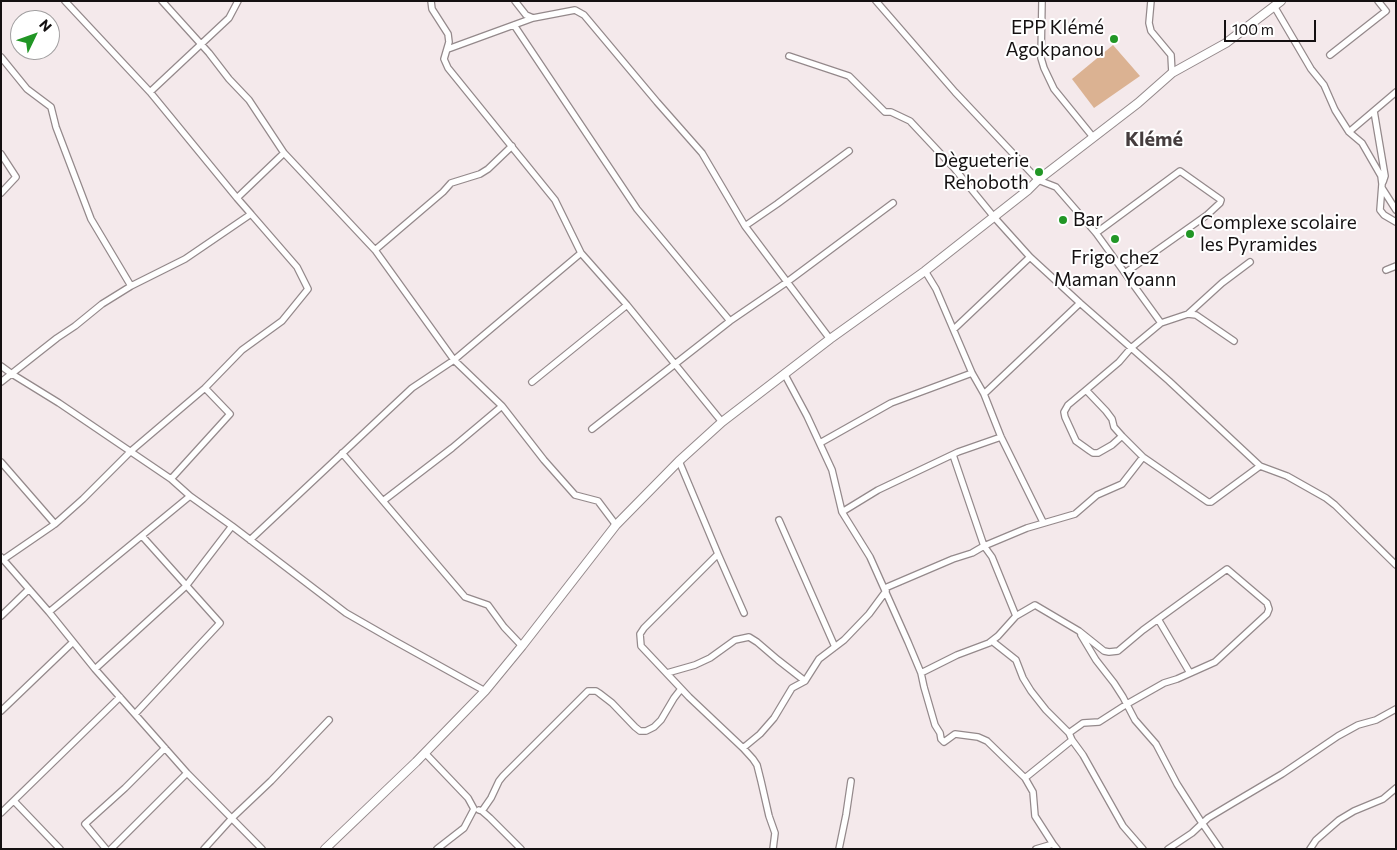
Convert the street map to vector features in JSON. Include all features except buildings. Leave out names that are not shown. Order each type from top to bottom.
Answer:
[{"type":"street","points":[[65,1],[150,92],[296,267],[308,289],[282,321],[242,350],[205,388],[130,451],[83,499],[55,524],[3,558],[95,670],[187,773],[262,849]]},
{"type":"street","points":[[162,1],[202,44],[229,79],[249,100],[284,152],[375,250],[454,360],[502,406],[544,460],[575,495],[598,501],[616,525]]},
{"type":"street","points":[[150,92],[229,18],[238,1]]},
{"type":"street","points":[[431,1],[432,9],[448,34],[448,49],[444,59],[448,68],[555,200],[581,253],[627,305],[722,422]]},
{"type":"street","points":[[515,1],[526,15],[533,18]]},
{"type":"street","points":[[876,1],[955,92],[1038,180],[1056,188],[1096,233],[1161,323]]},
{"type":"street","points":[[1042,1],[1041,58],[1044,68],[1054,89],[1093,137]]},
{"type":"street","points":[[1151,1],[1149,23],[1151,31],[1171,54],[1172,73]]},
{"type":"street","points":[[1330,55],[1386,11],[1378,1]]},
{"type":"street","points":[[324,849],[425,753],[485,691],[616,525],[679,461],[722,422],[830,339],[925,271],[1138,103],[1172,73],[1226,43],[1277,3],[1311,68],[1324,85],[1335,110],[1349,132],[1362,144],[1396,210]]},
{"type":"street","points":[[448,49],[533,18],[575,10],[584,14],[656,102],[702,153],[745,226],[830,339]]},
{"type":"street","points":[[514,26],[637,209],[730,321]]},
{"type":"street","points":[[789,56],[849,76],[885,112],[891,112],[910,121],[954,168],[1030,257],[1080,303],[1169,381],[1260,466],[1287,476],[1326,498],[1396,565]]},
{"type":"street","points":[[1,57],[27,89],[51,107],[56,127],[91,219],[130,286]]},
{"type":"street","points":[[1349,132],[1396,92]]},
{"type":"street","points":[[1374,111],[1385,176],[1382,186],[1380,210],[1384,215],[1396,222]]},
{"type":"street","points":[[375,250],[451,183],[480,174],[488,169],[512,146]]},
{"type":"street","points":[[745,226],[849,151]]},
{"type":"street","points":[[237,198],[284,152]]},
{"type":"street","points":[[1,154],[16,178],[1,193]]},
{"type":"street","points":[[1096,233],[1180,171],[1221,200],[1207,215],[1125,272]]},
{"type":"street","points":[[592,429],[730,321],[787,282],[893,203]]},
{"type":"street","points":[[1,382],[102,304],[130,286],[185,259],[251,214]]},
{"type":"street","points":[[250,540],[412,388],[454,360],[581,253]]},
{"type":"street","points":[[954,329],[1030,257]]},
{"type":"street","points":[[1122,436],[1112,445],[1098,453],[1090,451],[1076,441],[1064,412],[1068,405],[1119,362],[1130,348],[1161,323],[1188,314],[1222,283],[1250,262]]},
{"type":"street","points":[[1386,270],[1396,266]]},
{"type":"street","points":[[925,271],[936,289],[972,373],[984,394],[1001,436],[1043,522]]},
{"type":"street","points":[[984,394],[1080,303]]},
{"type":"street","points":[[532,382],[627,305]]},
{"type":"street","points":[[1188,314],[1196,315],[1234,340]]},
{"type":"street","points":[[1,366],[172,479],[190,496],[346,613],[485,691]]},
{"type":"street","points":[[820,443],[891,404],[972,373]]},
{"type":"street","points":[[785,375],[807,416],[832,470],[842,512],[870,557],[921,673],[935,725],[942,739],[944,742],[955,734],[978,737],[987,741],[1025,778],[1033,792],[1035,816],[1055,846],[1036,849]]},
{"type":"street","points":[[172,479],[230,414],[205,388]]},
{"type":"street","points":[[1086,390],[1112,418],[1114,427],[1143,457],[1208,502],[1260,466]]},
{"type":"street","points":[[383,501],[452,448],[502,406]]},
{"type":"street","points":[[842,512],[878,490],[1001,436]]},
{"type":"street","points":[[342,453],[465,597],[488,605],[504,627],[522,646]]},
{"type":"street","points":[[954,455],[984,546],[992,557],[1016,616]]},
{"type":"street","points":[[743,748],[760,734],[774,718],[791,693],[792,688],[805,681],[818,659],[844,640],[869,614],[885,590],[1026,528],[1075,514],[1096,495],[1122,484],[1143,457]]},
{"type":"street","points":[[679,461],[744,613]]},
{"type":"street","points":[[1,462],[55,524]]},
{"type":"street","points":[[49,612],[190,496]]},
{"type":"street","points":[[779,520],[835,647]]},
{"type":"street","points":[[95,670],[186,586],[232,526]]},
{"type":"street","points":[[135,714],[220,623],[142,536]]},
{"type":"street","points":[[718,554],[644,628],[640,634],[641,646],[681,689],[743,748],[757,765],[775,833],[773,849]]},
{"type":"street","points":[[921,673],[992,640],[1016,616],[1035,605],[1079,631],[1104,651],[1113,652],[1227,570],[1267,603],[1269,609],[1266,614],[1215,662],[1164,683],[1102,721],[1083,723],[1069,733]]},
{"type":"street","points":[[1,616],[29,589]]},
{"type":"street","points":[[1158,619],[1190,673]]},
{"type":"street","points":[[1079,631],[1096,660],[1114,683],[1135,720],[1156,744],[1172,776],[1220,849]]},
{"type":"street","points":[[666,673],[696,665],[736,640],[749,637],[805,681]]},
{"type":"street","points":[[992,640],[1013,657],[1031,691],[1046,710],[1069,733],[1123,826],[1144,849]]},
{"type":"street","points":[[1,711],[73,642]]},
{"type":"street","points":[[482,811],[503,776],[588,691],[599,693],[612,703],[635,727],[646,731],[654,727],[661,720],[681,689]]},
{"type":"street","points":[[1,813],[120,697]]},
{"type":"street","points":[[1168,849],[1233,803],[1282,774],[1338,736],[1358,725],[1376,720],[1396,708]]},
{"type":"street","points":[[204,849],[232,817],[271,781],[329,720]]},
{"type":"street","points":[[1025,778],[1072,740]]},
{"type":"street","points":[[106,849],[85,824],[165,748]]},
{"type":"street","points":[[425,753],[468,798],[474,809],[471,818],[464,828],[437,849]]},
{"type":"street","points":[[112,849],[187,773]]},
{"type":"street","points":[[839,849],[851,781]]},
{"type":"street","points":[[1310,849],[1316,840],[1339,820],[1354,811],[1383,799],[1396,788]]},
{"type":"street","points":[[14,801],[60,849]]},
{"type":"street","points":[[474,809],[482,811],[521,849]]},
{"type":"shaded area","points":[[1113,45],[1140,76],[1094,108],[1072,79]]},
{"type":"place","name":"EPP Klémé Agokpanou","points":[[1114,39]]},
{"type":"place","name":"Dègueterie Rehoboth","points":[[1039,172]]},
{"type":"place","name":"Bar","points":[[1063,220]]},
{"type":"place","name":"Complexe scolaire les Pyramides","points":[[1190,234]]},
{"type":"place","name":"Frigo chez Maman Yoann","points":[[1115,239]]},
{"type":"district","name":"Klémé","points":[[1154,139]]}]
